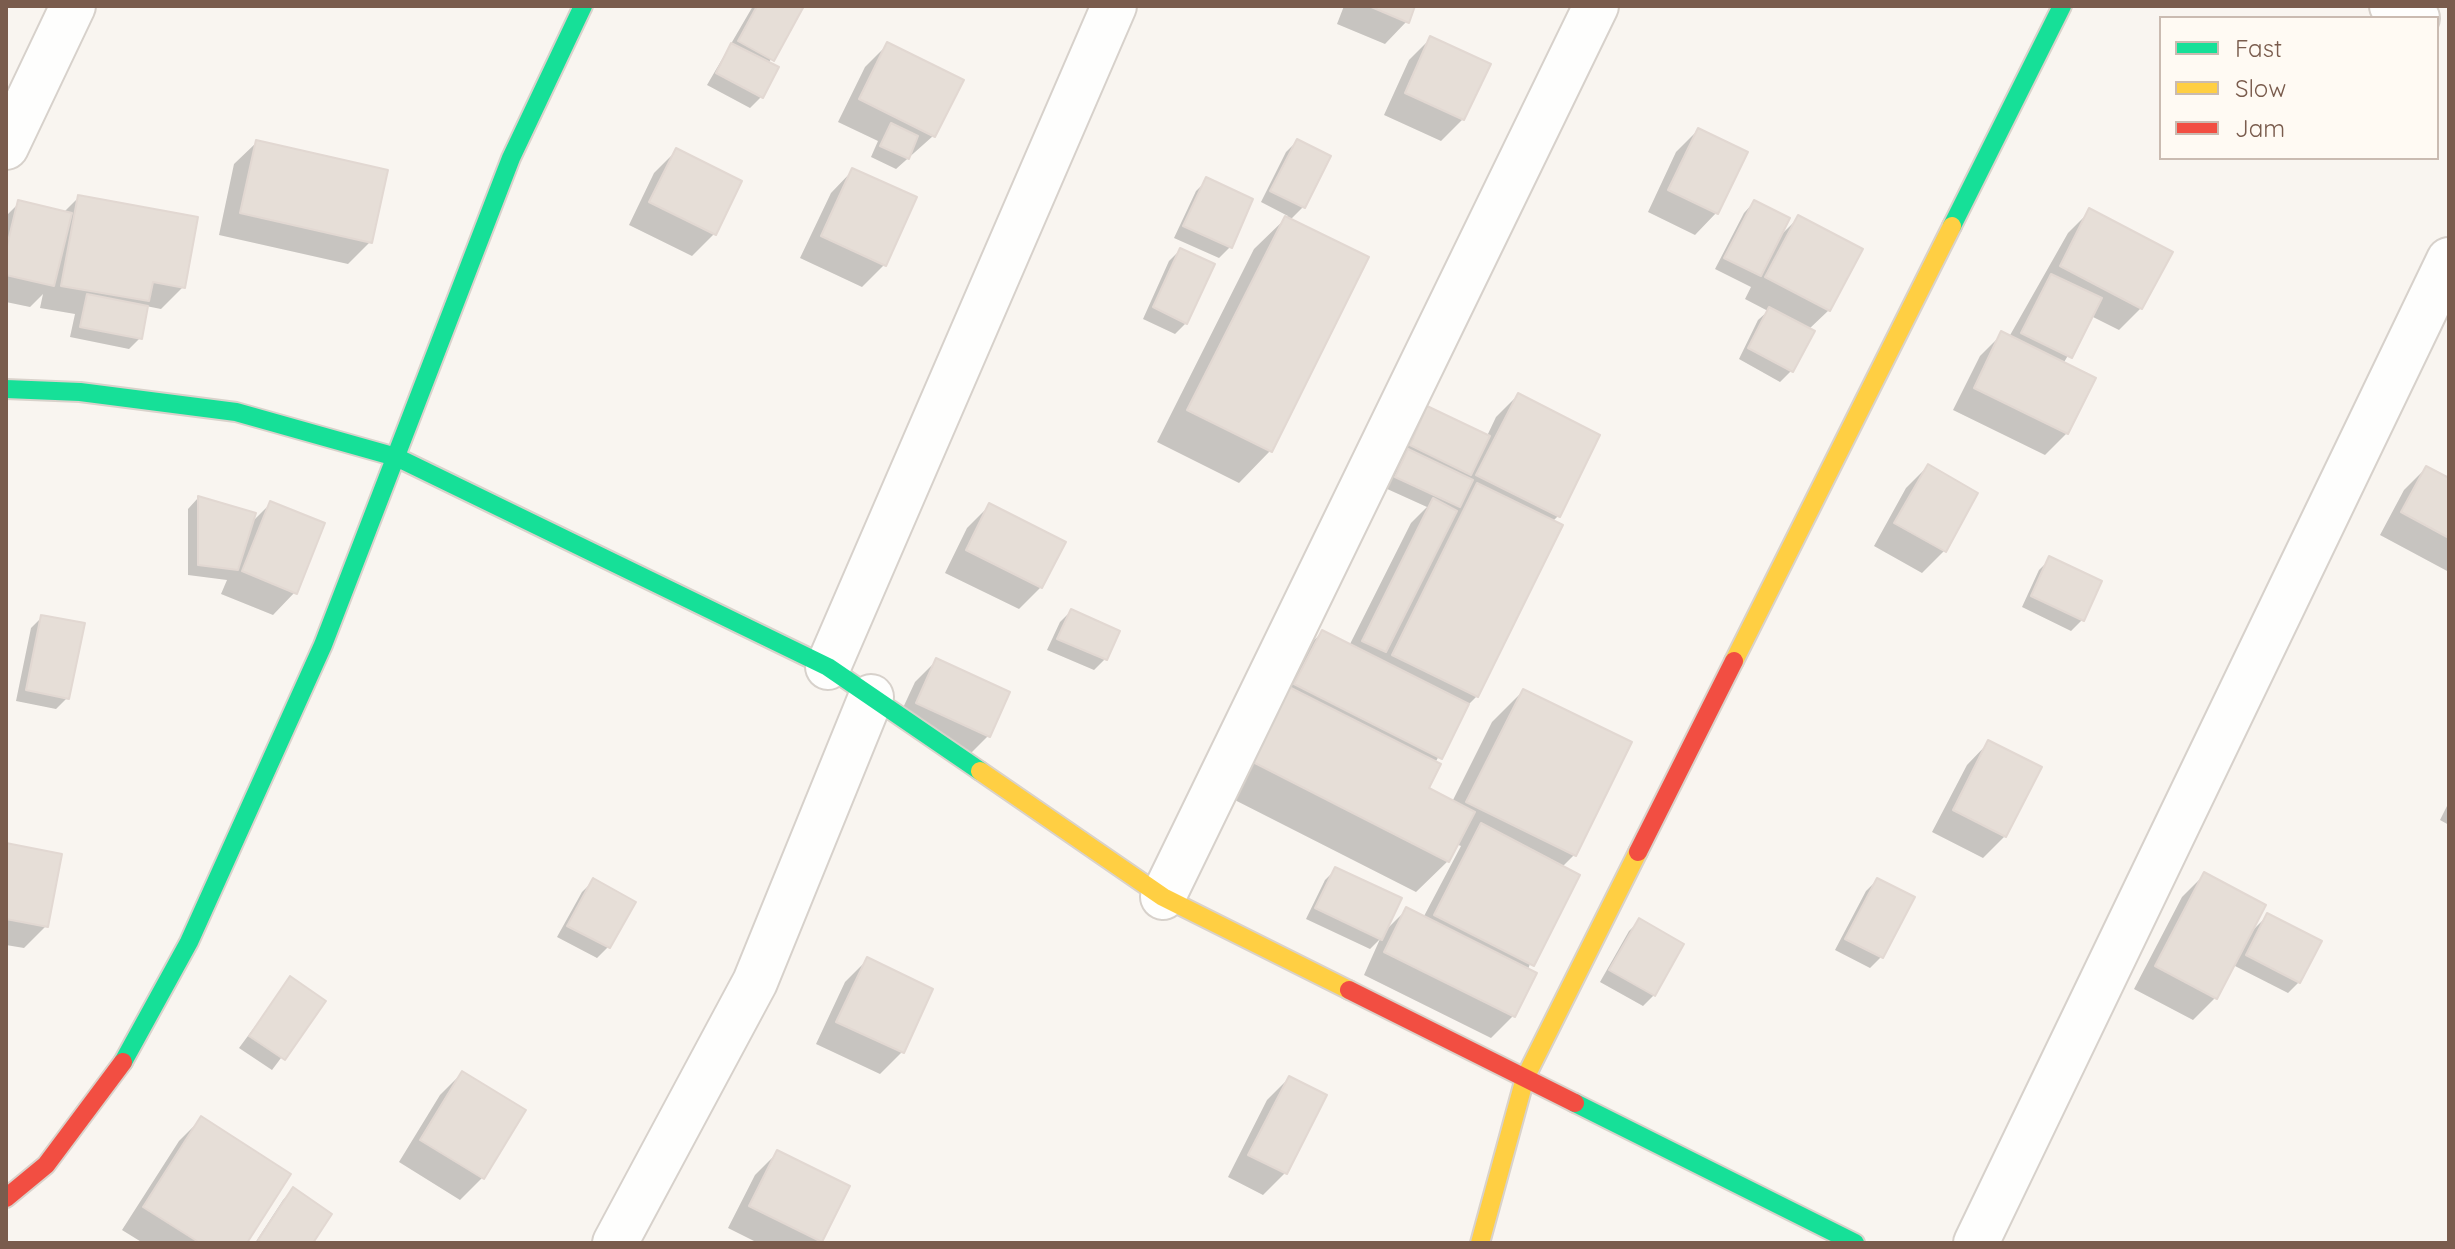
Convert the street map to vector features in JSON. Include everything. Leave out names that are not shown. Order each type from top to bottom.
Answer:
[{"type":"street","points":[[6,147],[73,6]]},
{"type":"street","points":[[6,1198],[46,1165],[120,1068],[189,942],[323,645],[511,158],[583,6]]},
{"type":"street","points":[[828,667],[1114,6]]},
{"type":"street","points":[[1163,897],[1596,6]]},
{"type":"street","points":[[1480,1243],[1525,1078],[2062,6]]},
{"type":"street","points":[[2392,6],[2413,16]]},
{"type":"street","points":[[1976,1243],[2449,260]]},
{"type":"street","points":[[6,389],[80,392],[236,412],[396,457],[828,667],[1163,897],[1855,1243]]},
{"type":"street","points":[[615,1243],[755,982],[871,697]]},
{"type":"building","points":[[757,6],[804,6],[774,61],[738,41]]},
{"type":"building","points":[[1369,6],[1415,6],[1409,23]]},
{"type":"building","points":[[1430,36],[1491,64],[1464,120],[1405,93]]},
{"type":"building","points":[[887,42],[964,80],[935,137],[859,99]]},
{"type":"building","points":[[731,43],[779,67],[763,98],[716,73]]},
{"type":"building","points":[[891,123],[918,136],[909,159],[880,146]]},
{"type":"building","points":[[1698,128],[1748,152],[1718,214],[1668,190]]},
{"type":"building","points":[[1297,139],[1331,156],[1305,208],[1270,191]]},
{"type":"building","points":[[256,140],[388,170],[372,243],[240,213]]},
{"type":"building","points":[[676,148],[742,181],[716,235],[649,202]]},
{"type":"building","points":[[852,168],[917,197],[886,266],[821,236]]},
{"type":"building","points":[[1206,177],[1253,199],[1232,248],[1183,226]]},
{"type":"building","points":[[78,195],[198,217],[185,288],[153,282],[149,301],[61,286]]},
{"type":"building","points":[[18,200],[72,213],[54,286],[6,275],[6,250]]},
{"type":"building","points":[[1754,200],[1790,218],[1761,276],[1724,258]]},
{"type":"building","points":[[2089,208],[2173,252],[2142,309],[2060,266]]},
{"type":"building","points":[[1798,215],[1863,249],[1830,311],[1765,277]]},
{"type":"building","points":[[1285,216],[1369,257],[1272,452],[1187,410]]},
{"type":"building","points":[[1180,248],[1215,264],[1187,324],[1153,307]]},
{"type":"building","points":[[2051,274],[2102,298],[2072,358],[2021,333]]},
{"type":"building","points":[[87,294],[148,306],[142,339],[80,327]]},
{"type":"building","points":[[1769,307],[1815,331],[1793,372],[1748,348]]},
{"type":"building","points":[[2001,331],[2096,378],[2068,434],[1974,388]]},
{"type":"building","points":[[1518,393],[1600,435],[1560,517],[1476,475]]},
{"type":"building","points":[[1427,406],[1490,436],[1471,475],[1410,445]]},
{"type":"building","points":[[1408,449],[1473,480],[1460,507],[1395,477]]},
{"type":"building","points":[[1928,464],[1978,493],[1946,552],[1894,523]]},
{"type":"building","points":[[2426,466],[2449,478],[2449,538],[2401,512]]},
{"type":"building","points":[[1477,483],[1563,525],[1478,697],[1392,655]]},
{"type":"building","points":[[198,496],[256,513],[238,570],[198,565]]},
{"type":"building","points":[[1433,498],[1457,511],[1386,652],[1362,641]]},
{"type":"building","points":[[270,501],[325,523],[297,594],[242,571]]},
{"type":"building","points":[[989,503],[1066,542],[1042,588],[966,550]]},
{"type":"building","points":[[2049,556],[2102,581],[2084,621],[2031,596]]},
{"type":"building","points":[[1071,609],[1120,631],[1107,660],[1057,639]]},
{"type":"building","points":[[41,615],[85,623],[69,699],[26,690]]},
{"type":"building","points":[[1322,630],[1469,704],[1442,759],[1294,684]]},
{"type":"building","points":[[936,658],[1010,692],[990,737],[916,703]]},
{"type":"building","points":[[1289,687],[1441,764],[1429,788],[1475,812],[1449,862],[1251,761]]},
{"type":"building","points":[[1523,689],[1632,742],[1576,856],[1466,802]]},
{"type":"building","points":[[1988,740],[2042,767],[2006,837],[1953,810]]},
{"type":"building","points":[[1481,823],[1580,875],[1534,966],[1434,915]]},
{"type":"building","points":[[6,843],[62,854],[48,927],[6,919]]},
{"type":"building","points":[[1335,867],[1402,898],[1382,940],[1315,908]]},
{"type":"building","points":[[2204,872],[2266,905],[2217,999],[2155,966]]},
{"type":"building","points":[[593,878],[636,902],[610,948],[567,926]]},
{"type":"building","points":[[1877,878],[1915,897],[1883,958],[1845,939]]},
{"type":"building","points":[[1406,907],[1537,973],[1515,1017],[1384,952]]},
{"type":"building","points":[[2267,913],[2322,941],[2300,983],[2246,955]]},
{"type":"building","points":[[1639,918],[1684,944],[1655,996],[1609,970]]},
{"type":"building","points":[[867,957],[933,989],[904,1053],[836,1022]]},
{"type":"building","points":[[290,976],[326,1001],[285,1060],[249,1036]]},
{"type":"building","points":[[462,1071],[526,1110],[484,1179],[420,1140]]},
{"type":"building","points":[[1289,1076],[1327,1095],[1287,1174],[1248,1155]]},
{"type":"building","points":[[201,1116],[291,1174],[247,1243],[200,1243],[143,1207]]},
{"type":"building","points":[[777,1150],[850,1186],[822,1242],[749,1206]]},
{"type":"building","points":[[293,1187],[332,1214],[313,1243],[262,1243],[258,1240]]},
{"type":"traffic: fast","points":[[123,1062],[189,942],[323,645],[511,158],[583,6]]},
{"type":"traffic: fast","points":[[1952,226],[2062,6]]},
{"type":"traffic: fast","points":[[6,389],[80,392],[236,412],[396,457],[828,667],[980,771]]},
{"type":"traffic: fast","points":[[1575,1103],[1855,1243]]},
{"type":"traffic: slow","points":[[1734,661],[1952,226]]},
{"type":"traffic: slow","points":[[980,771],[1163,897],[1349,990]]},
{"type":"traffic: slow","points":[[1480,1243],[1525,1078],[1638,852]]},
{"type":"traffic: jam","points":[[1638,852],[1734,661]]},
{"type":"traffic: jam","points":[[1349,990],[1575,1103]]},
{"type":"traffic: jam","points":[[6,1198],[46,1165],[123,1062]]}]
